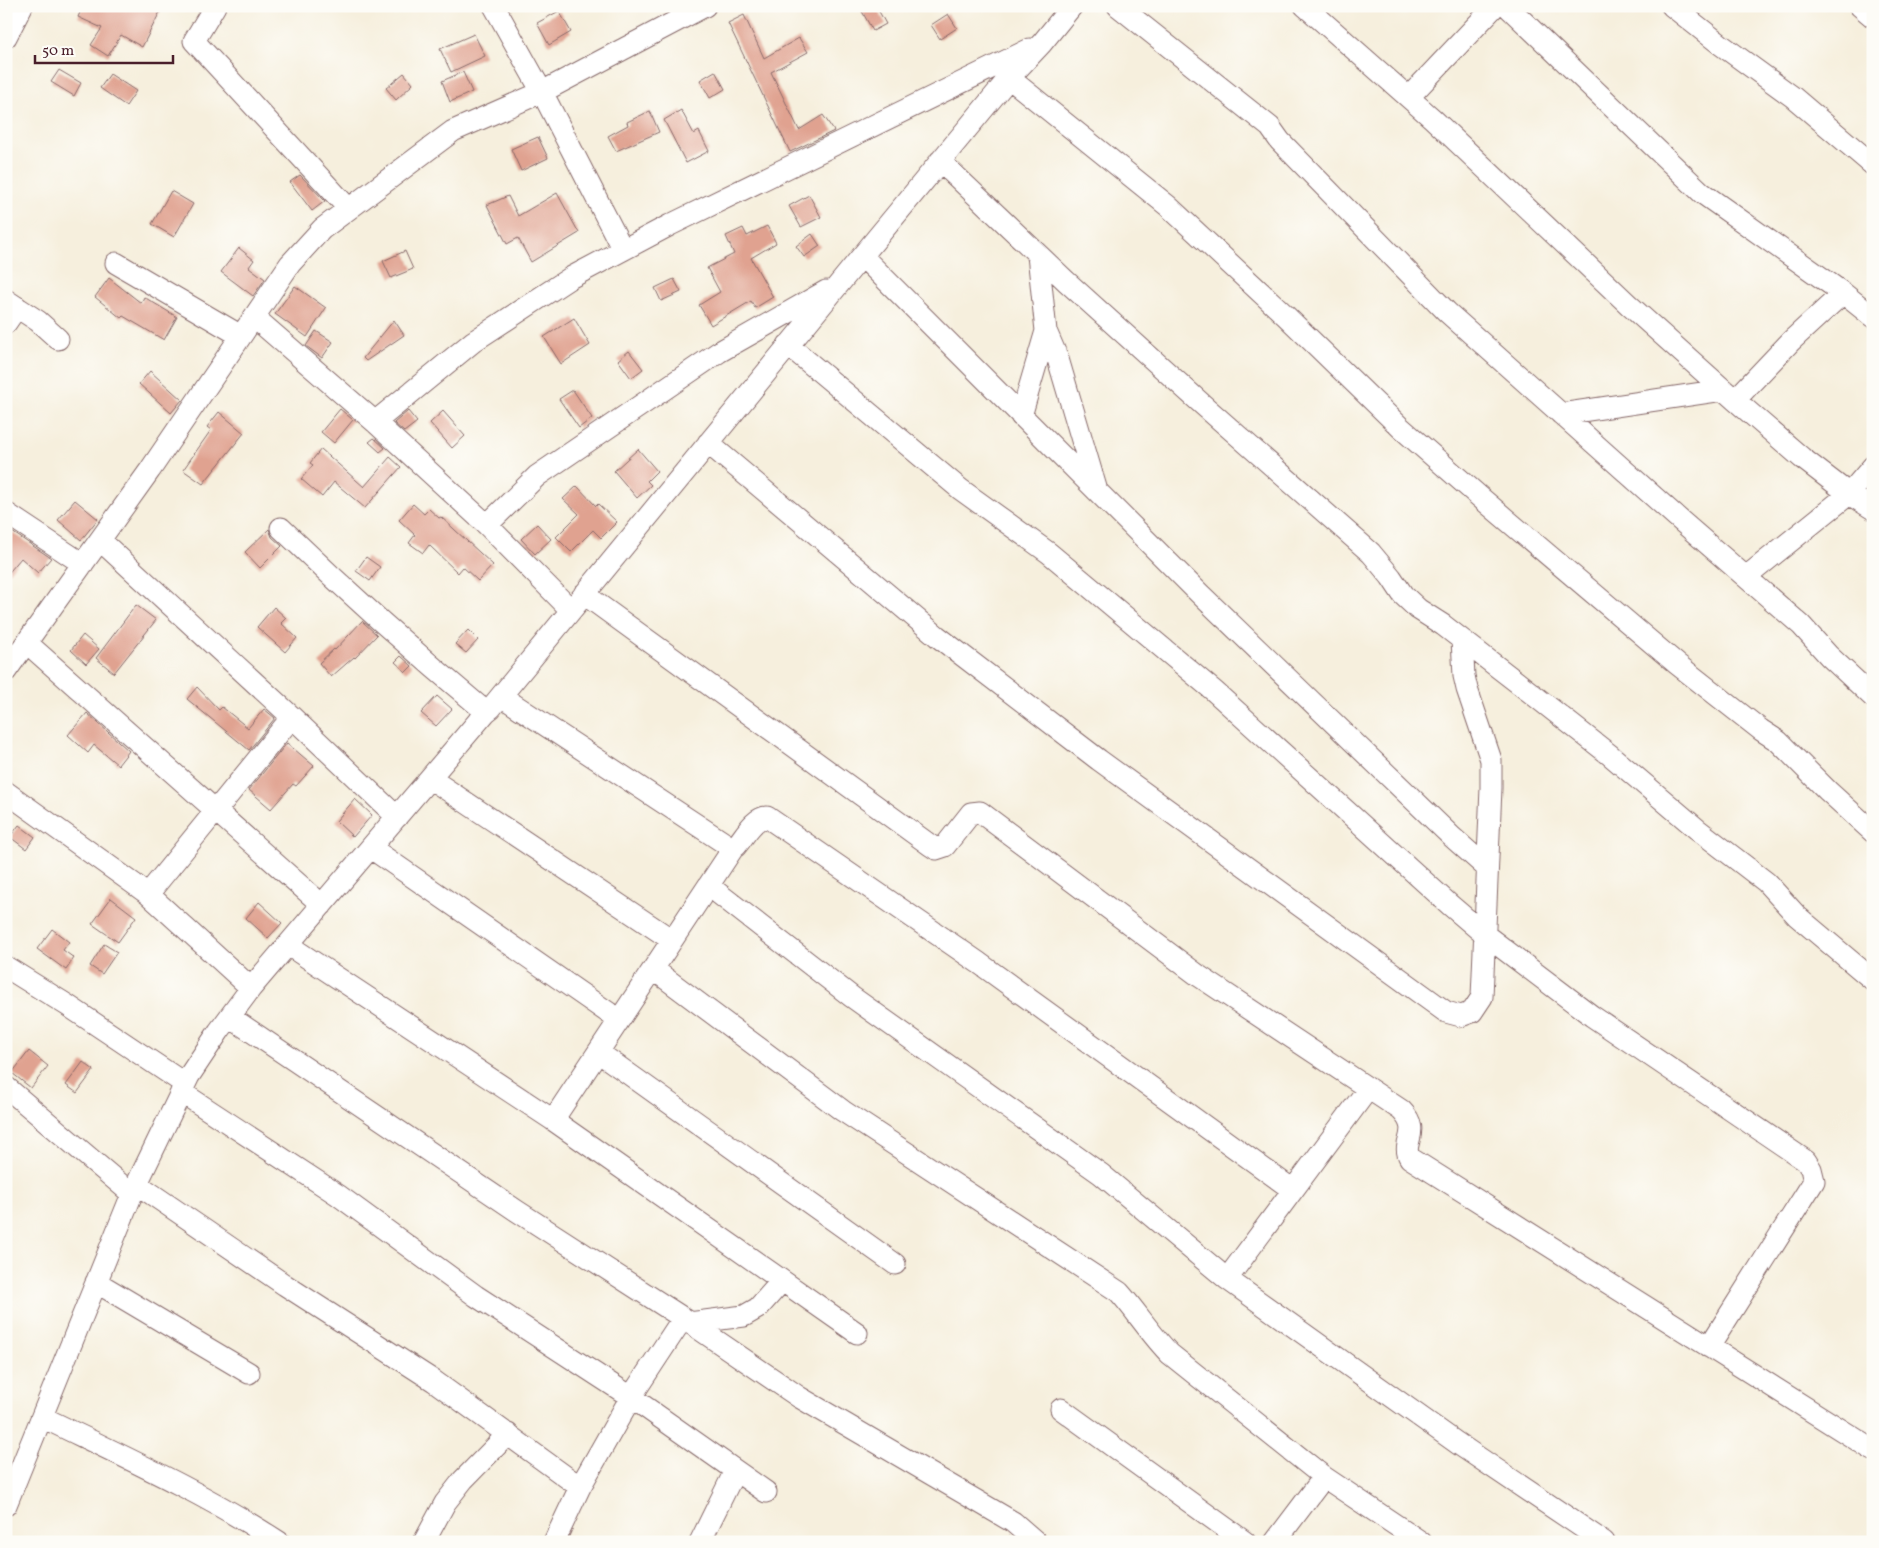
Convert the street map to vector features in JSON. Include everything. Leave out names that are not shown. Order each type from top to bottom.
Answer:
[{"type":"street","points":[[6,37],[22,6]]},
{"type":"street","points":[[215,6],[194,41],[348,208]]},
{"type":"street","points":[[494,6],[542,92],[623,250]]},
{"type":"street","points":[[6,671],[150,470],[290,264],[322,228],[453,131],[542,92],[706,6]]},
{"type":"street","points":[[6,1505],[134,1189],[183,1088],[219,1031],[251,988],[501,696],[837,285],[1009,78],[1042,43],[1072,6]]},
{"type":"street","points":[[1118,6],[1270,127],[1280,141],[1447,312],[1801,625],[1842,669],[1873,697]]},
{"type":"street","points":[[1305,6],[1409,97],[1629,305],[1729,395],[1802,458],[1849,494],[1873,509]]},
{"type":"street","points":[[1409,97],[1495,6]]},
{"type":"street","points":[[1507,6],[1702,193],[1873,316]]},
{"type":"street","points":[[1672,6],[1720,44],[1793,97],[1873,165]]},
{"type":"street","points":[[1860,6],[1873,17]]},
{"type":"street","points":[[375,422],[474,341],[570,278],[670,225],[1042,43]]},
{"type":"street","points":[[1009,78],[1168,206],[1285,315],[1400,427],[1677,664],[1761,730],[1778,741],[1828,791],[1873,832]]},
{"type":"street","points":[[940,161],[1038,254],[1202,404],[1372,553],[1391,577],[1402,595],[1418,609],[1443,624],[1610,755],[1697,829],[1766,882],[1797,916],[1873,980]]},
{"type":"street","points":[[1038,254],[1046,331],[1058,360],[1098,493]]},
{"type":"street","points":[[862,256],[1098,493],[1450,836],[1487,868]]},
{"type":"street","points":[[116,263],[241,336]]},
{"type":"street","points":[[487,526],[537,476],[719,352],[837,285]]},
{"type":"street","points":[[1561,414],[1729,395],[1843,293]]},
{"type":"street","points":[[10,310],[38,321],[58,339]]},
{"type":"street","points":[[254,317],[375,422],[487,526],[578,602],[936,849],[945,846],[971,813],[980,812],[1199,976],[1407,1116],[1412,1132],[1407,1151],[1410,1158],[1873,1450]]},
{"type":"street","points":[[1020,416],[1046,331]]},
{"type":"street","points":[[788,345],[960,489],[1049,553],[1171,654],[1484,934],[1592,1016],[1806,1161],[1811,1169],[1814,1180],[1709,1347]]},
{"type":"street","points":[[708,443],[953,648],[1099,760],[1446,1012],[1461,1016],[1472,1012],[1482,997],[1491,760],[1467,690],[1464,676],[1462,640]]},
{"type":"street","points":[[1746,576],[1849,494],[1873,466]]},
{"type":"street","points":[[6,513],[83,564]]},
{"type":"street","points":[[281,528],[337,583],[420,658],[486,712]]},
{"type":"street","points":[[100,540],[292,717],[397,817]]},
{"type":"street","points":[[27,643],[322,905]]},
{"type":"street","points":[[501,696],[734,847]]},
{"type":"street","points":[[148,894],[292,717]]},
{"type":"street","points":[[431,779],[672,940]]},
{"type":"street","points":[[6,792],[148,894],[251,988]]},
{"type":"street","points":[[553,1120],[734,847],[756,820],[761,817],[767,817],[986,968],[1293,1190]]},
{"type":"street","points":[[371,848],[619,1020]]},
{"type":"street","points":[[709,886],[852,997],[1101,1174],[1227,1279],[1457,1443],[1604,1542]]},
{"type":"street","points":[[288,945],[553,1120],[857,1333]]},
{"type":"street","points":[[6,967],[66,1005],[338,1195],[476,1296],[631,1397],[766,1492]]},
{"type":"street","points":[[653,969],[843,1111],[1119,1292],[1136,1310],[1152,1335],[1170,1354],[1324,1476],[1414,1540]]},
{"type":"street","points":[[230,1017],[517,1211],[686,1320],[798,1397],[1013,1522],[1036,1542]]},
{"type":"street","points":[[598,1052],[895,1264]]},
{"type":"street","points":[[6,1086],[134,1189],[434,1381],[580,1487]]},
{"type":"street","points":[[1227,1279],[1368,1089]]},
{"type":"street","points":[[686,1320],[744,1316],[758,1308],[782,1281]]},
{"type":"street","points":[[96,1282],[250,1372]]},
{"type":"street","points":[[554,1542],[580,1487],[631,1397],[686,1320]]},
{"type":"street","points":[[1061,1409],[1245,1542]]},
{"type":"street","points":[[42,1417],[157,1473],[279,1542]]},
{"type":"street","points":[[424,1542],[445,1503],[462,1480],[508,1434]]},
{"type":"street","points":[[700,1542],[735,1471]]},
{"type":"street","points":[[1275,1542],[1324,1476]]},
{"type":"building","points":[[83,6],[163,6],[142,47],[121,35],[108,56],[91,45],[102,28],[78,17]]},
{"type":"building","points":[[859,6],[876,6],[886,24],[873,31]]},
{"type":"building","points":[[559,11],[571,32],[549,45],[537,23]]},
{"type":"building","points":[[948,14],[957,28],[940,39],[931,25]]},
{"type":"building","points":[[744,15],[764,58],[799,38],[808,52],[771,72],[799,130],[823,115],[834,131],[790,152],[728,23]]},
{"type":"building","points":[[474,34],[485,56],[451,72],[440,49]]},
{"type":"building","points":[[59,70],[81,83],[74,96],[51,82]]},
{"type":"building","points":[[715,71],[725,89],[710,98],[700,80]]},
{"type":"building","points":[[463,72],[472,92],[450,102],[442,81]]},
{"type":"building","points":[[404,73],[413,84],[396,100],[386,88]]},
{"type":"building","points":[[110,74],[136,91],[126,106],[100,88]]},
{"type":"building","points":[[681,110],[694,134],[699,131],[709,151],[686,163],[664,120]]},
{"type":"building","points":[[650,111],[659,132],[616,151],[608,136],[628,125],[627,122]]},
{"type":"building","points":[[538,137],[548,158],[521,171],[511,149]]},
{"type":"building","points":[[300,175],[325,201],[312,211],[290,182]]},
{"type":"building","points":[[171,191],[193,204],[174,237],[152,224]]},
{"type":"building","points":[[557,193],[579,233],[531,262],[518,238],[507,244],[487,205],[508,196],[518,216]]},
{"type":"building","points":[[809,195],[821,217],[801,227],[789,206]]},
{"type":"building","points":[[767,226],[776,243],[751,258],[773,297],[755,308],[751,301],[711,325],[699,305],[720,292],[707,268],[734,254],[726,236],[743,228],[747,236]]},
{"type":"building","points":[[812,234],[820,246],[804,257],[796,246]]},
{"type":"building","points":[[239,248],[254,260],[249,267],[265,279],[253,296],[221,272]]},
{"type":"building","points":[[405,251],[413,269],[391,278],[383,261]]},
{"type":"building","points":[[109,278],[141,303],[144,297],[177,317],[164,340],[123,316],[121,318],[95,297]]},
{"type":"building","points":[[674,279],[681,292],[661,301],[655,288]]},
{"type":"building","points":[[295,286],[326,308],[307,337],[275,314]]},
{"type":"building","points":[[574,318],[590,345],[561,364],[544,337]]},
{"type":"building","points":[[394,320],[404,335],[366,361],[363,358]]},
{"type":"building","points":[[316,331],[333,342],[322,358],[306,346]]},
{"type":"building","points":[[629,351],[643,369],[631,378],[618,360]]},
{"type":"building","points":[[150,371],[182,400],[171,413],[139,384]]},
{"type":"building","points":[[573,390],[592,418],[579,428],[559,399]]},
{"type":"building","points":[[340,409],[353,420],[334,443],[321,432]]},
{"type":"building","points":[[408,411],[417,422],[404,432],[394,423]]},
{"type":"building","points":[[443,411],[465,436],[452,448],[430,423]]},
{"type":"building","points":[[219,412],[244,433],[203,484],[183,470],[211,430],[207,427]]},
{"type":"building","points":[[374,438],[385,448],[380,452],[369,442]]},
{"type":"building","points":[[321,449],[364,487],[390,457],[401,467],[365,508],[334,482],[322,497],[301,479],[313,465],[310,463]]},
{"type":"building","points":[[638,449],[657,471],[647,481],[651,485],[637,498],[614,471]]},
{"type":"building","points":[[577,486],[596,506],[598,504],[617,522],[601,538],[593,530],[571,552],[556,537],[579,514],[563,499]]},
{"type":"building","points":[[75,500],[98,519],[81,540],[58,520]]},
{"type":"building","points":[[413,504],[424,514],[429,509],[439,518],[441,517],[493,565],[478,581],[463,567],[458,573],[429,545],[423,553],[409,543],[415,535],[399,520]]},
{"type":"building","points":[[537,524],[551,539],[535,554],[521,539]]},
{"type":"building","points":[[269,529],[272,537],[282,546],[260,568],[245,552]]},
{"type":"building","points":[[9,530],[51,558],[38,573],[21,558],[6,576],[6,533]]},
{"type":"building","points":[[366,557],[380,567],[370,581],[356,571]]},
{"type":"building","points":[[136,605],[156,620],[114,673],[96,658]]},
{"type":"building","points":[[274,607],[286,618],[281,623],[297,638],[285,652],[257,627]]},
{"type":"building","points":[[362,621],[377,635],[355,658],[331,677],[319,663],[335,650]]},
{"type":"building","points":[[468,630],[478,640],[466,653],[455,644]]},
{"type":"building","points":[[83,635],[99,649],[86,664],[71,650]]},
{"type":"building","points":[[401,656],[412,666],[406,672],[395,662]]},
{"type":"building","points":[[197,687],[219,710],[222,707],[248,728],[264,709],[275,718],[249,750],[187,699]]},
{"type":"building","points":[[437,696],[452,709],[436,726],[421,713]]},
{"type":"building","points":[[87,713],[129,751],[118,765],[94,745],[88,753],[68,735]]},
{"type":"building","points":[[287,743],[314,766],[296,786],[293,784],[271,809],[249,790]]},
{"type":"building","points":[[355,799],[372,815],[353,837],[336,821]]},
{"type":"building","points":[[19,825],[35,837],[26,849],[10,837]]},
{"type":"building","points":[[111,898],[136,917],[118,942],[92,924]]},
{"type":"building","points":[[259,902],[282,923],[268,938],[246,918]]},
{"type":"building","points":[[52,929],[69,942],[63,950],[74,958],[66,970],[37,949]]},
{"type":"building","points":[[104,944],[117,952],[102,974],[90,966]]},
{"type":"building","points":[[29,1051],[48,1066],[31,1088],[12,1073]]},
{"type":"building","points":[[83,1062],[94,1070],[77,1093],[66,1085]]}]
